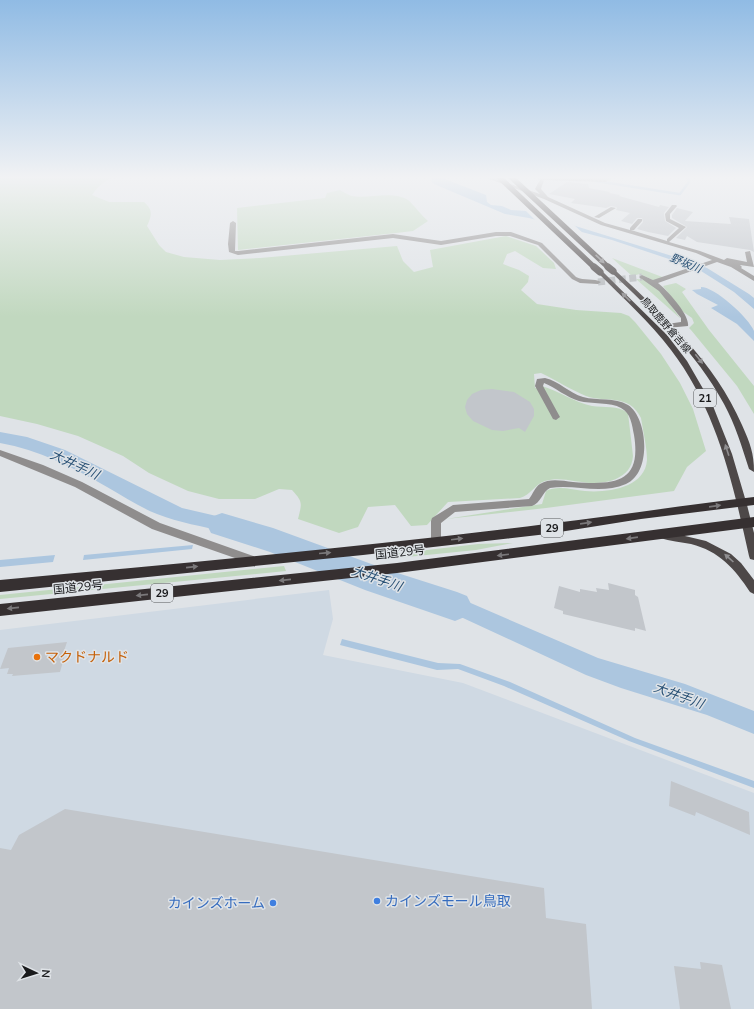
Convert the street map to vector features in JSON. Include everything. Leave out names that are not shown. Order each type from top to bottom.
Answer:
[{"type":"highway","name":"国道29号","points":[[0,586],[349,551],[547,529],[641,515],[754,501]]},
{"type":"highway","name":"国道29号","points":[[0,610],[397,568],[750,523]]},
{"type":"main road","name":"鳥取鹿野倉吉線","points":[[548,223],[658,329],[675,349],[694,378],[720,432],[741,503],[750,523],[754,556]]},
{"type":"main road","name":"鳥取鹿野倉吉線","points":[[561,223],[670,326],[693,351],[725,398],[740,428],[754,469]]},
{"type":"main road","points":[[740,428],[754,448]]},
{"type":"main road","points":[[660,534],[703,543],[716,549],[736,564],[754,588]]},
{"type":"street","points":[[233,223],[231,244],[232,252],[238,253],[393,236],[441,243],[501,233],[517,235],[540,244],[574,278],[580,281],[598,282]]},
{"type":"street","points":[[601,223],[691,250],[733,266],[754,279]]},
{"type":"street","points":[[615,223],[700,249],[735,263],[753,265]]},
{"type":"street","points":[[632,229],[637,223]]},
{"type":"street","points":[[670,223],[672,225],[683,227],[670,240]]},
{"type":"street","points":[[748,252],[753,265]]},
{"type":"street","points":[[655,282],[717,260]]},
{"type":"street","points":[[733,266],[753,265]]},
{"type":"street","points":[[642,277],[655,282],[661,287],[684,318],[685,324],[670,326]]},
{"type":"street","points":[[436,541],[436,521],[453,509],[532,502],[537,497],[539,490],[546,485],[554,484],[605,487],[619,484],[628,480],[638,466],[641,454],[636,420],[632,413],[623,406],[581,399],[545,380],[540,381],[539,386],[556,417]]},
{"type":"street","points":[[0,453],[25,461],[104,497],[143,520],[182,536],[252,560]]},
{"type":"shaded area","name":"カインズモール鳥取","points":[[329,590],[333,619],[323,655],[463,683],[754,793],[754,1009],[0,1009],[0,630]]},
{"type":"green space","points":[[0,223],[148,223],[147,226],[159,245],[166,252],[184,257],[220,260],[397,246],[403,261],[414,272],[433,267],[430,250],[506,236],[536,246],[554,263],[556,269],[543,268],[515,251],[507,254],[503,264],[519,270],[529,276],[528,282],[521,290],[537,304],[576,310],[621,313],[629,316],[635,322],[661,354],[680,383],[693,409],[706,451],[687,467],[674,491],[546,508],[446,519],[542,504],[546,491],[555,488],[604,491],[624,487],[640,477],[645,469],[647,460],[646,444],[641,418],[636,410],[624,402],[586,396],[541,373],[534,374],[535,388],[538,388],[555,419],[559,418],[542,386],[585,404],[620,409],[628,413],[633,456],[630,467],[623,475],[606,482],[596,483],[553,479],[538,484],[524,497],[520,498],[448,502],[427,525],[411,526],[395,505],[368,507],[358,527],[339,533],[298,519],[301,503],[292,490],[279,489],[255,499],[219,499],[188,491],[149,473],[123,456],[78,436],[37,424],[0,416]]},
{"type":"green space","points":[[237,223],[425,223],[413,231],[238,250]]},
{"type":"green space","points":[[612,258],[665,278],[655,281],[640,274],[632,276]]},
{"type":"green space","points":[[636,279],[651,283],[663,293],[681,319]]},
{"type":"green space","points":[[676,283],[686,289],[682,292],[709,330],[754,386],[754,414],[737,386],[689,328],[694,323],[692,318],[682,311],[663,286]]},
{"type":"green space","points":[[513,543],[476,550],[397,558],[387,557],[393,554],[478,544]]},
{"type":"green space","points":[[284,566],[286,571],[0,599],[0,595]]},
{"type":"water","name":"野坂川","points":[[548,223],[566,223],[707,268],[754,298],[754,309],[734,292],[701,271],[612,240]]},
{"type":"water","points":[[701,287],[707,288],[723,297],[739,311],[754,331],[754,341],[737,324],[711,308],[718,305],[692,290],[701,289]]},
{"type":"water","points":[[0,432],[27,437],[65,450],[182,508],[238,521],[271,532],[254,541],[165,517],[144,508],[55,460],[28,450],[0,443]]},
{"type":"water","points":[[193,545],[192,549],[83,560],[84,555]]},
{"type":"water","points":[[55,555],[53,562],[0,567],[0,560]]},
{"type":"water","points":[[425,585],[598,658],[685,684],[754,711],[754,734],[707,715],[621,688],[586,675],[463,618],[407,597]]},
{"type":"water","points":[[342,639],[438,663],[460,664],[510,682],[635,738],[754,781],[754,788],[629,741],[504,686],[458,669],[437,670],[340,645]]},
{"type":"pier","points":[[541,223],[572,223],[585,235]]},
{"type":"building","points":[[642,223],[668,223],[676,228],[668,236],[637,229]]},
{"type":"building","points":[[680,223],[750,223],[754,252],[750,250],[697,242],[687,236],[685,240],[676,238],[687,227]]},
{"type":"building","points":[[492,389],[514,392],[530,402],[534,409],[534,416],[525,432],[519,428],[503,431],[492,430],[473,421],[467,414],[465,407],[467,400],[472,394],[481,390]]},
{"type":"building","points":[[608,583],[635,590],[635,595],[638,597],[646,631],[635,628],[635,631],[563,614],[563,611],[554,608],[559,586],[580,592],[580,589],[597,592],[596,588],[609,590]]},
{"type":"building","name":"マクドナルド","points":[[67,642],[60,672],[12,676],[13,674],[7,674],[9,668],[0,669],[8,648]]},
{"type":"building","points":[[671,781],[749,812],[750,835],[696,812],[695,816],[669,806]]},
{"type":"building","name":"カインズホーム","points":[[65,809],[544,888],[546,918],[586,924],[592,1009],[0,1009],[0,848],[11,850],[19,835]]},
{"type":"building","points":[[700,962],[722,965],[731,1009],[680,1009],[674,966],[701,969]]},
{"type":"waterway","name":"大井手川","points":[[222,525],[281,544],[377,580],[426,595],[455,606]]},
{"type":"tunnel","points":[[598,282],[642,277]]},
{"type":"place","name":"マクドナルド","points":[[37,657]]},
{"type":"place","name":"カインズモール鳥取","points":[[377,901]]},
{"type":"place","name":"カインズホーム","points":[[273,903]]}]
